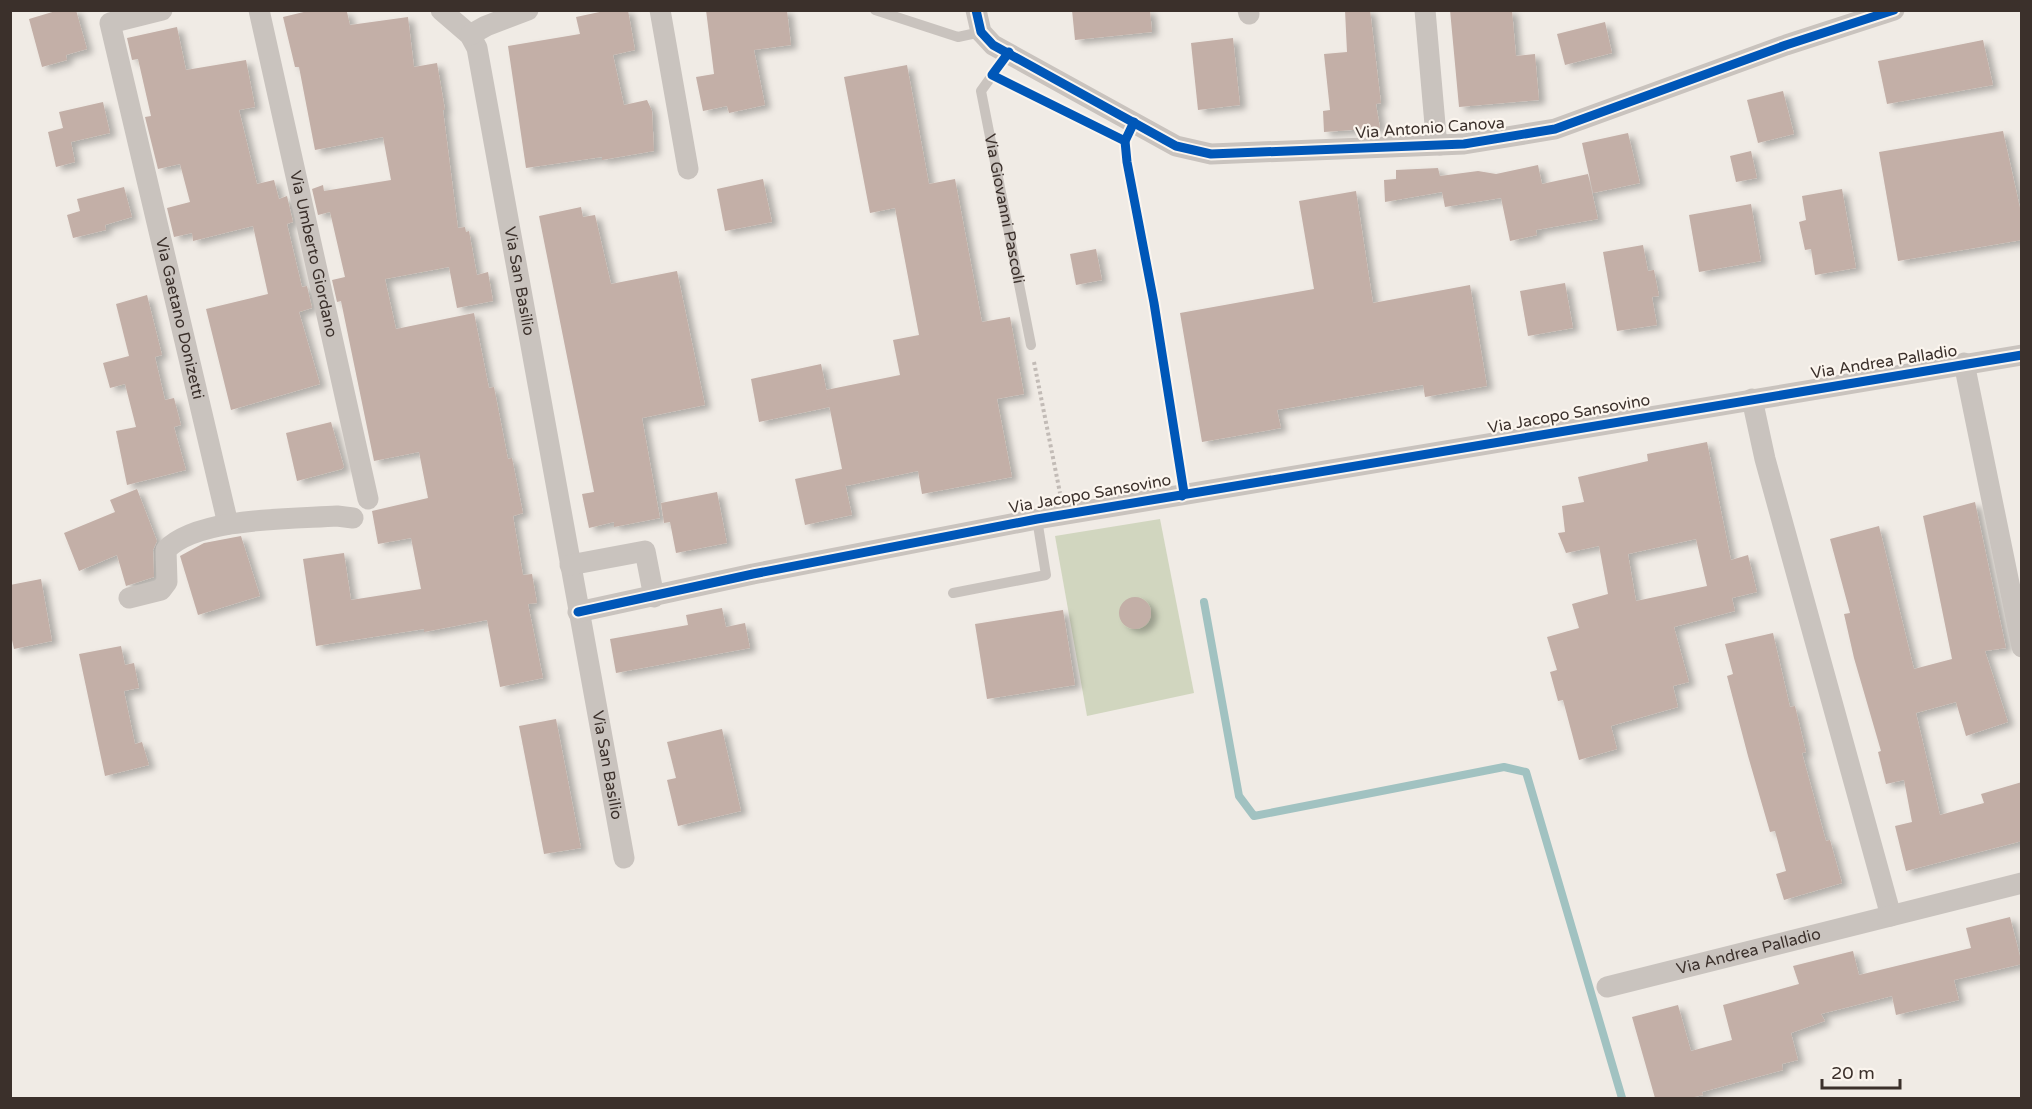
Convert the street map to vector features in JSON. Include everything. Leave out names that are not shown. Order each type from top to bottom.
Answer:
[{"type":"street","name":"Via Gaetano Donizetti","points":[[162,10],[110,23],[228,524]]},
{"type":"street","name":"Via Umberto Giordano","points":[[259,10],[368,499]]},
{"type":"street","points":[[441,10],[470,35],[486,26],[528,10]]},
{"type":"street","points":[[660,10],[688,169]]},
{"type":"street","points":[[976,10],[981,32],[993,45],[1009,52]]},
{"type":"street","points":[[1425,10],[1436,136],[1440,145]]},
{"type":"street","name":"Via Antonio Canova","points":[[1009,52],[1189,151],[1210,154],[1440,145],[1515,137],[1555,129],[1796,41],[1894,10]]},
{"type":"street","name":"Via San Basilio","points":[[470,35],[477,48],[624,858]]},
{"type":"street","name":"Via Andrea Palladio","points":[[1752,399],[2022,355]]},
{"type":"street","name":"Via Andrea Palladio","points":[[1964,363],[2022,647]]},
{"type":"street","points":[[1752,399],[1765,459],[1890,916]]},
{"type":"street","name":"Via Jacopo Sansovino","points":[[578,612],[753,574],[1037,519],[1752,399]]},
{"type":"street","points":[[129,598],[161,590],[167,582],[166,550],[174,541],[228,524],[337,516],[353,518]]},
{"type":"street","points":[[570,565],[645,551],[654,597]]},
{"type":"street","name":"Via Andrea Palladio","points":[[1606,987],[2022,883]]},
{"type":"lane","points":[[875,10],[958,37],[981,32]]},
{"type":"lane","name":"Via Giovanni Pascoli","points":[[1009,52],[981,92],[1031,345]]},
{"type":"lane","points":[[953,593],[1046,574],[1037,519]]},
{"type":"path","points":[[1031,345],[1060,495],[1067,514]]},
{"type":"green space","points":[[1160,519],[1194,693],[1087,716],[1055,536]]},
{"type":"building","points":[[59,10],[76,10],[87,49],[66,55],[67,60],[42,67],[29,19]]},
{"type":"building","points":[[312,10],[347,12],[350,25],[408,17],[414,67],[437,63],[445,110],[443,110],[458,228],[465,227],[466,232],[469,231],[477,275],[488,272],[493,301],[457,308],[449,267],[385,279],[396,329],[474,313],[489,388],[494,387],[508,459],[512,458],[523,513],[513,516],[523,575],[532,574],[537,603],[528,604],[543,678],[500,687],[487,620],[424,632],[424,629],[316,646],[303,559],[344,553],[351,600],[421,589],[411,538],[378,544],[372,511],[428,498],[419,452],[374,461],[341,301],[337,302],[332,280],[345,277],[330,212],[318,215],[312,189],[323,185],[324,191],[391,180],[383,137],[315,150],[299,67],[295,67],[283,17]]},
{"type":"building","points":[[609,10],[628,10],[635,50],[613,55],[624,105],[647,100],[652,111],[654,151],[602,160],[602,157],[526,168],[508,46],[580,34],[576,17]]},
{"type":"building","points":[[706,10],[787,10],[791,45],[754,50],[765,105],[729,113],[727,106],[703,111],[696,77],[714,74]]},
{"type":"building","points":[[1072,10],[1150,10],[1152,32],[1075,40]]},
{"type":"building","points":[[1345,10],[1370,10],[1381,103],[1376,104],[1380,128],[1324,132],[1323,111],[1330,110],[1324,54],[1347,52]]},
{"type":"building","points":[[1450,10],[1512,10],[1516,56],[1535,54],[1539,100],[1459,107]]},
{"type":"building","points":[[1605,22],[1612,53],[1565,65],[1557,34]]},
{"type":"building","points":[[177,27],[186,70],[246,60],[255,107],[239,110],[257,184],[274,180],[279,199],[287,196],[293,222],[287,224],[302,287],[307,286],[312,308],[299,312],[320,384],[231,410],[206,309],[268,294],[253,226],[193,241],[192,233],[174,237],[167,208],[190,202],[180,164],[158,169],[145,117],[151,116],[138,59],[132,60],[127,38]]},
{"type":"building","points":[[1233,38],[1240,105],[1198,110],[1191,43]]},
{"type":"building","points":[[1983,40],[1993,85],[1887,104],[1878,61]]},
{"type":"building","points":[[907,65],[929,184],[955,179],[982,322],[1010,317],[1024,394],[997,399],[1012,477],[922,494],[918,471],[846,486],[845,483],[852,515],[805,525],[795,479],[842,469],[826,390],[900,375],[893,340],[919,335],[895,208],[870,213],[844,77]]},
{"type":"building","points":[[1783,91],[1794,134],[1758,143],[1747,100]]},
{"type":"building","points":[[103,102],[110,133],[71,142],[75,162],[56,167],[48,132],[63,128],[59,112]]},
{"type":"building","points":[[2003,131],[2022,217],[2022,240],[1898,261],[1879,152]]},
{"type":"building","points":[[1628,133],[1640,183],[1593,193],[1582,143]]},
{"type":"building","points":[[1751,151],[1757,178],[1736,182],[1730,156]]},
{"type":"building","points":[[1538,165],[1542,184],[1588,174],[1598,219],[1536,230],[1537,235],[1510,241],[1501,198],[1445,207],[1442,192],[1385,202],[1384,180],[1396,179],[1396,170],[1438,168],[1440,176],[1478,171],[1496,174]]},
{"type":"building","points":[[763,179],[772,222],[725,231],[717,189]]},
{"type":"building","points":[[124,187],[132,217],[105,225],[106,230],[73,238],[67,215],[80,211],[77,199]]},
{"type":"building","points":[[1842,189],[1856,268],[1815,275],[1811,249],[1805,250],[1799,222],[1806,220],[1802,196]]},
{"type":"building","points":[[1356,191],[1373,303],[1470,285],[1487,386],[1425,397],[1423,385],[1277,410],[1281,428],[1202,442],[1180,313],[1314,289],[1299,201]]},
{"type":"building","points":[[1751,204],[1761,261],[1699,272],[1689,215]]},
{"type":"building","points":[[581,207],[583,217],[595,215],[611,284],[677,271],[705,405],[642,418],[660,518],[614,527],[614,522],[589,528],[582,494],[594,492],[539,216]]},
{"type":"building","points":[[1643,245],[1648,271],[1654,270],[1659,296],[1652,297],[1657,325],[1617,331],[1603,252]]},
{"type":"building","points":[[1096,249],[1102,280],[1076,285],[1070,254]]},
{"type":"building","points":[[1565,283],[1573,328],[1528,336],[1520,291]]},
{"type":"building","points":[[147,295],[162,355],[155,357],[165,400],[174,398],[181,425],[174,427],[186,470],[127,485],[116,431],[136,427],[125,384],[110,388],[103,363],[129,356],[116,304]]},
{"type":"building","points":[[821,364],[830,407],[759,422],[751,379]]},
{"type":"building","points":[[331,422],[344,467],[297,481],[286,433]]},
{"type":"building","points":[[1707,442],[1731,560],[1748,555],[1757,592],[1732,598],[1735,611],[1674,627],[1689,682],[1673,686],[1678,707],[1611,726],[1617,749],[1579,760],[1563,700],[1558,701],[1550,672],[1557,670],[1547,637],[1579,628],[1572,604],[1608,594],[1599,546],[1566,553],[1558,533],[1565,532],[1562,506],[1584,502],[1578,477],[1648,461],[1647,454]],"holes":[[[1696,539],[1707,586],[1636,601],[1628,554]]]},
{"type":"building","points":[[137,489],[157,541],[153,550],[154,577],[126,586],[117,555],[79,571],[64,533],[115,512],[110,500]]},
{"type":"building","points":[[717,492],[727,543],[676,553],[670,522],[664,523],[661,503]]},
{"type":"building","points":[[1975,502],[2006,648],[1985,651],[2008,722],[1966,736],[1956,702],[1916,713],[1940,815],[1984,803],[1981,794],[2022,782],[2022,841],[1906,871],[1895,826],[1912,822],[1904,780],[1886,784],[1878,752],[1881,751],[1854,658],[1844,614],[1850,613],[1830,539],[1879,526],[1914,669],[1952,659],[1923,516]]},
{"type":"building","points":[[241,536],[260,596],[198,615],[180,556],[204,543]]},
{"type":"building","points":[[41,579],[52,641],[14,649],[10,631],[10,585]]},
{"type":"building","points":[[1135,597],[1146,602],[1151,613],[1146,624],[1135,629],[1124,624],[1119,613],[1124,602]]},
{"type":"building","points":[[722,608],[726,627],[745,623],[750,648],[616,673],[610,639],[688,625],[686,615]]},
{"type":"building","points":[[1063,610],[1075,685],[987,699],[975,624]]},
{"type":"building","points":[[1773,633],[1790,707],[1795,706],[1806,752],[1802,753],[1826,841],[1830,840],[1842,883],[1784,900],[1776,874],[1786,871],[1775,831],[1770,832],[1748,756],[1727,676],[1733,674],[1725,644]]},
{"type":"building","points":[[121,646],[125,665],[134,663],[139,688],[124,691],[135,744],[142,742],[149,765],[105,776],[79,654]]},
{"type":"building","points":[[556,719],[581,848],[544,854],[519,726]]},
{"type":"building","points":[[722,729],[741,811],[678,826],[667,780],[676,778],[667,742]]},
{"type":"building","points":[[2010,917],[2022,964],[1954,980],[1959,1000],[1896,1015],[1892,996],[1821,1014],[1825,1021],[1791,1033],[1798,1060],[1782,1064],[1783,1070],[1702,1092],[1703,1095],[1690,1098],[1655,1098],[1632,1017],[1678,1005],[1691,1051],[1732,1040],[1723,1005],[1799,984],[1793,966],[1853,951],[1859,975],[1971,948],[1966,928]]},
{"type":"waterway","points":[[1204,602],[1239,796],[1254,816],[1504,767],[1526,772],[1622,1098]]},
{"type":"cycle path","points":[[976,10],[981,32],[993,45],[1176,146],[1211,154],[1464,144],[1555,129],[1786,45],[1894,10]]},
{"type":"cycle path","points":[[1009,52],[992,75],[1125,141]]},
{"type":"cycle path","points":[[1134,122],[1125,141],[1127,162],[1154,303],[1184,493],[1182,496]]},
{"type":"cycle path","points":[[578,612],[753,574],[1037,519],[2022,355]]}]
